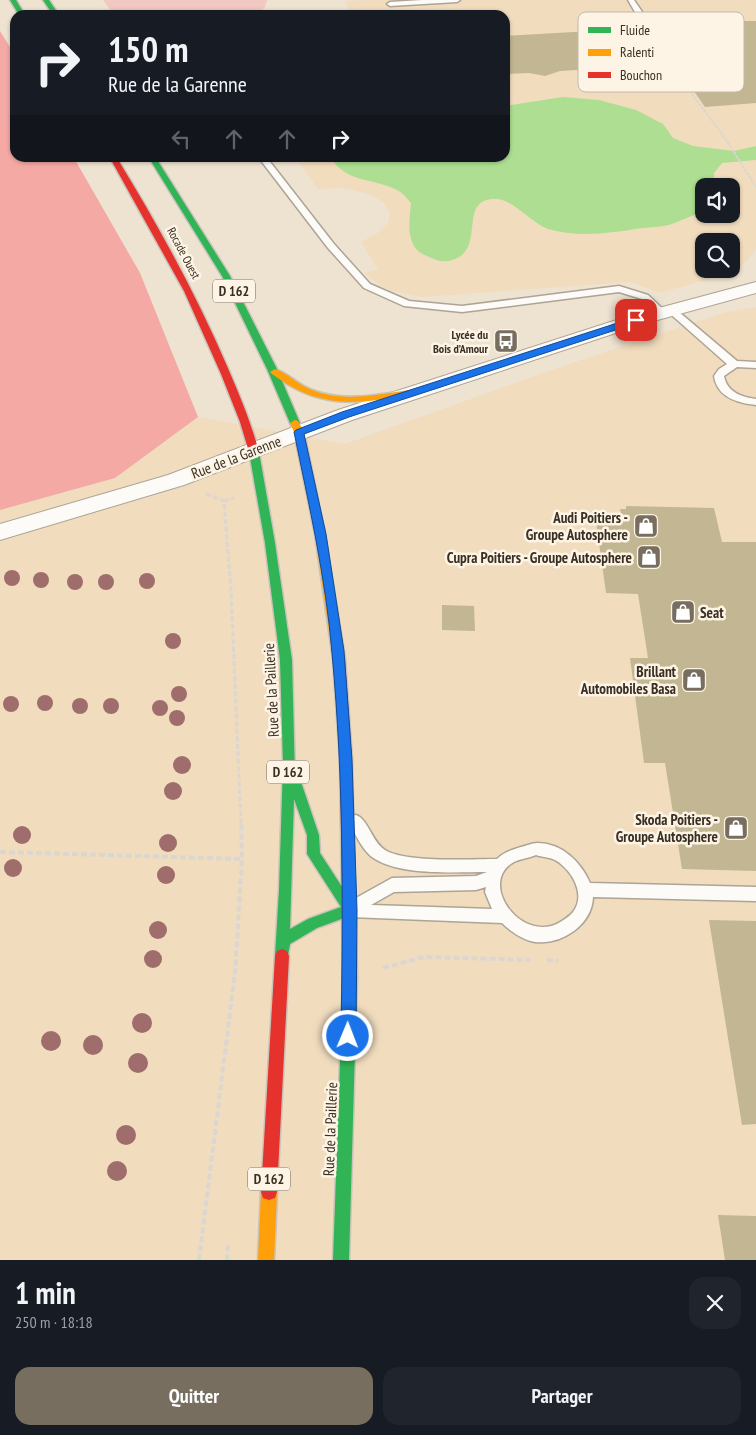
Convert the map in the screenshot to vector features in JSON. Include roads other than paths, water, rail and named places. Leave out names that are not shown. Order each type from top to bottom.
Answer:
[{"type":"main road","name":"Rocade Ouest","points":[[116,162],[148,214],[203,318],[246,423],[254,450]]},
{"type":"main road","name":"Rocade Ouest","points":[[155,162],[226,276],[272,369],[299,432]]},
{"type":"main road","points":[[272,369],[293,389],[321,398],[341,400],[415,392]]},
{"type":"main road","name":"Rue de la Paillerie","points":[[299,432],[320,534],[338,651],[346,760],[350,910],[341,1260]]},
{"type":"main road","name":"Rue de la Paillerie","points":[[254,450],[270,544],[286,660],[289,764],[286,890],[273,1097],[266,1260]]},
{"type":"main road","points":[[282,940],[314,923],[350,910],[314,854],[313,835],[289,764]]},
{"type":"street","name":"Rue de la Garenne","points":[[0,532],[176,480],[345,415],[665,310],[756,287]]},
{"type":"lane","points":[[390,4],[457,0]]},
{"type":"lane","points":[[631,0],[639,12]]},
{"type":"lane","points":[[266,162],[331,246],[366,286],[407,304],[462,309],[619,289],[645,296],[734,364]]},
{"type":"lane","points":[[756,365],[734,364],[722,371],[719,376],[721,387],[734,396],[756,402]]},
{"type":"lane","points":[[347,808],[369,844],[381,856],[397,862],[496,872]]},
{"type":"lane","points":[[350,910],[392,886],[476,883],[496,872],[509,857],[522,851],[536,850],[551,852],[563,858],[574,867],[581,878],[585,890],[585,904],[579,917],[569,927],[556,933],[541,935],[526,932],[502,916],[495,904],[492,890],[496,872]]},
{"type":"lane","points":[[585,890],[756,894]]},
{"type":"lane","points":[[350,910],[502,916]]},
{"type":"place","name":"Lycée du Bois d’Amour","points":[[506,341]]},
{"type":"place","name":"Audi Poitiers - Groupe Autosphere","points":[[646,526]]},
{"type":"place","name":"Cupra Poitiers - Groupe Autosphere","points":[[649,557]]},
{"type":"place","name":"Seat","points":[[683,612]]},
{"type":"place","name":"Brillant Automobiles Basa","points":[[694,680]]},
{"type":"place","name":"Skoda Poitiers - Groupe Autosphere","points":[[736,828]]}]
